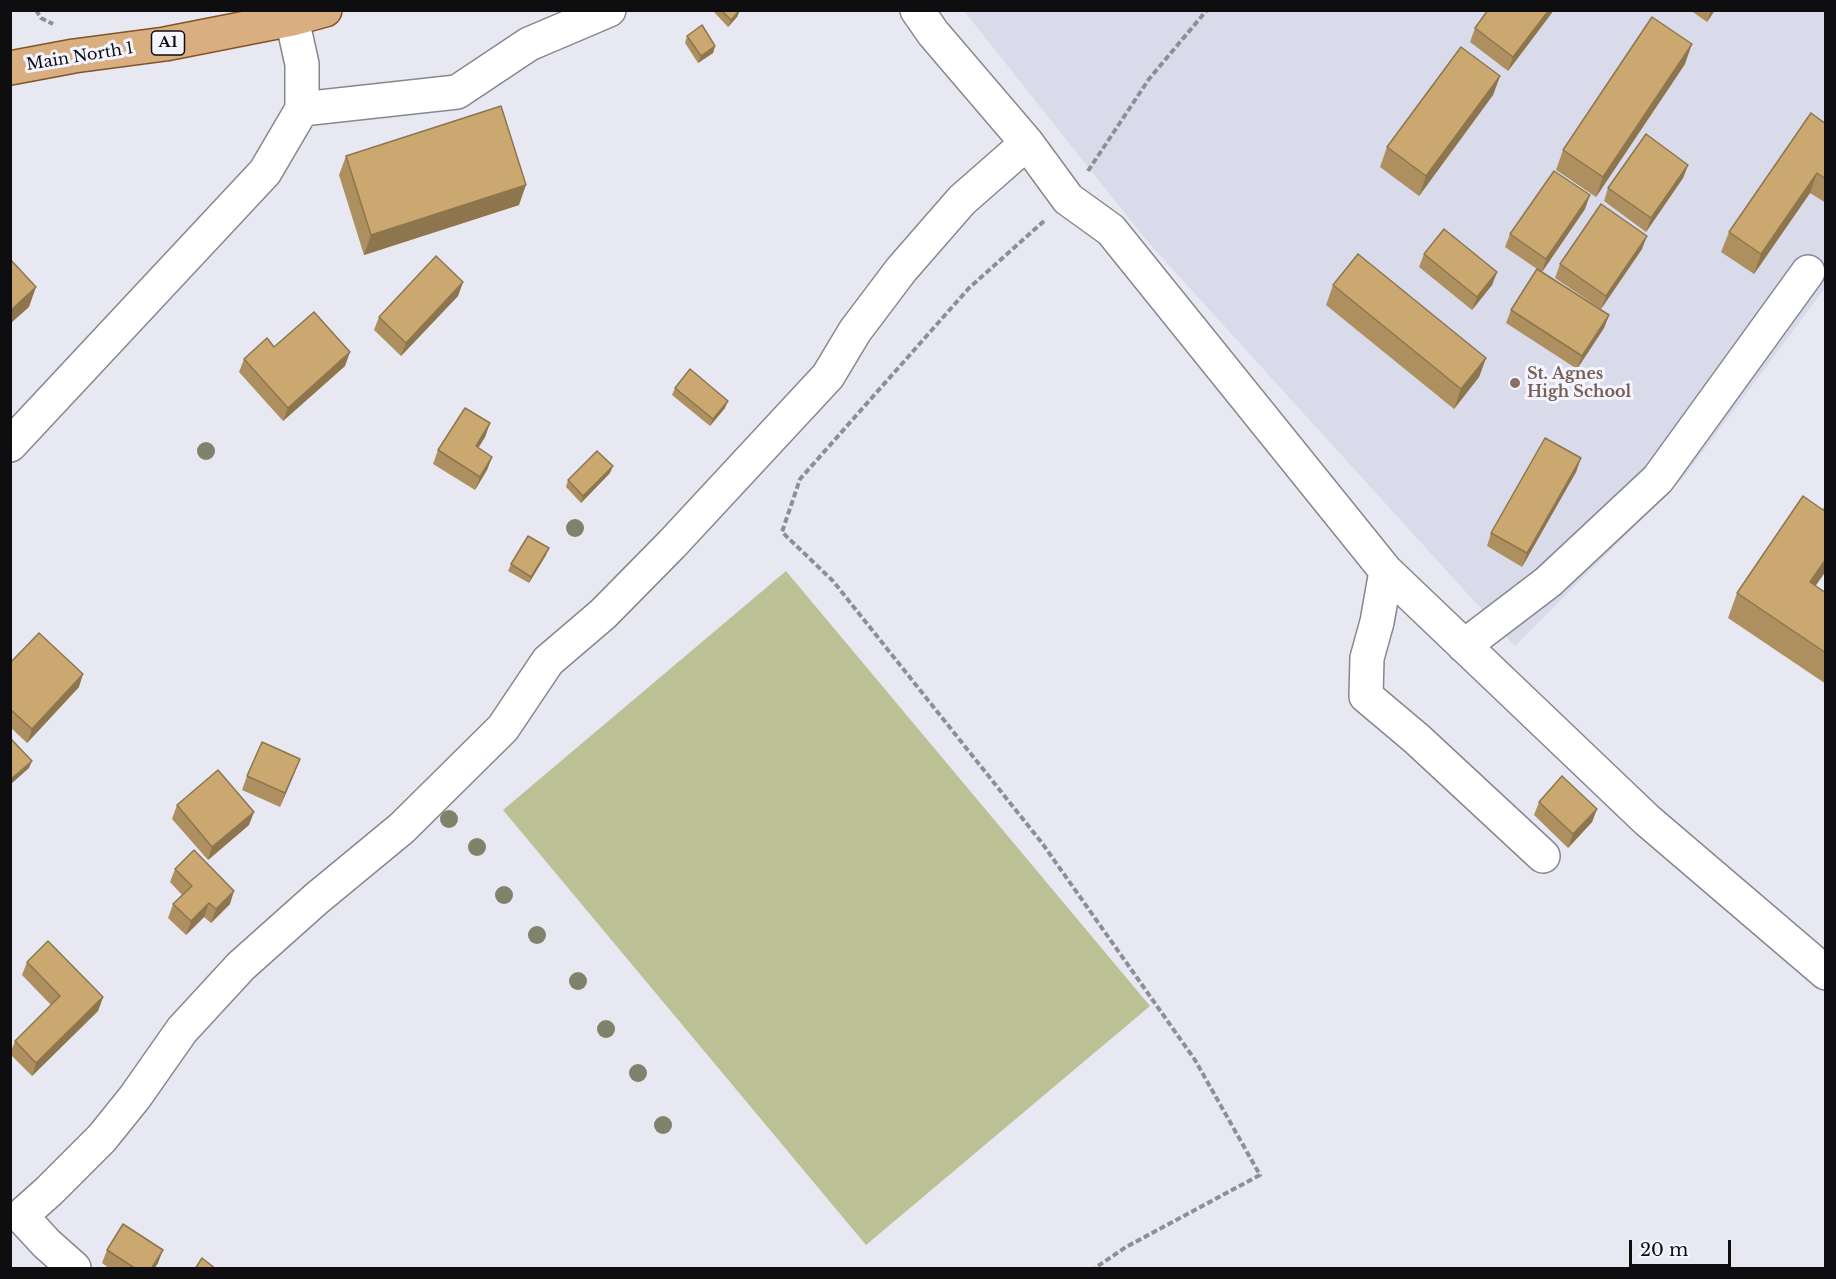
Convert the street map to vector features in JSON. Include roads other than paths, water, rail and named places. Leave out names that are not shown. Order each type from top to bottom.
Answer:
[{"type":"main road","name":"Main North 1","points":[[10,68],[74,56],[165,44],[292,19],[325,10]]},
{"type":"street","points":[[302,109],[457,92],[530,44],[609,10]]},
{"type":"street","points":[[917,10],[933,33],[1027,143],[1068,200],[1111,230],[1386,571],[1647,820],[1826,974]]},
{"type":"street","points":[[10,445],[265,172],[302,109],[302,64],[292,19]]},
{"type":"street","points":[[74,1269],[16,1218],[49,1191],[102,1138],[135,1097],[182,1030],[241,966],[316,899],[402,828],[502,728],[548,661],[603,614],[665,552],[828,376],[855,331],[901,270],[962,200],[1027,143]]},
{"type":"street","points":[[1464,646],[1548,582],[1658,479],[1808,272]]},
{"type":"street","points":[[1386,571],[1377,622],[1367,658],[1366,696],[1417,739],[1543,856]]},
{"type":"place","name":"St. Agnes High School","points":[[1515,383]]}]
